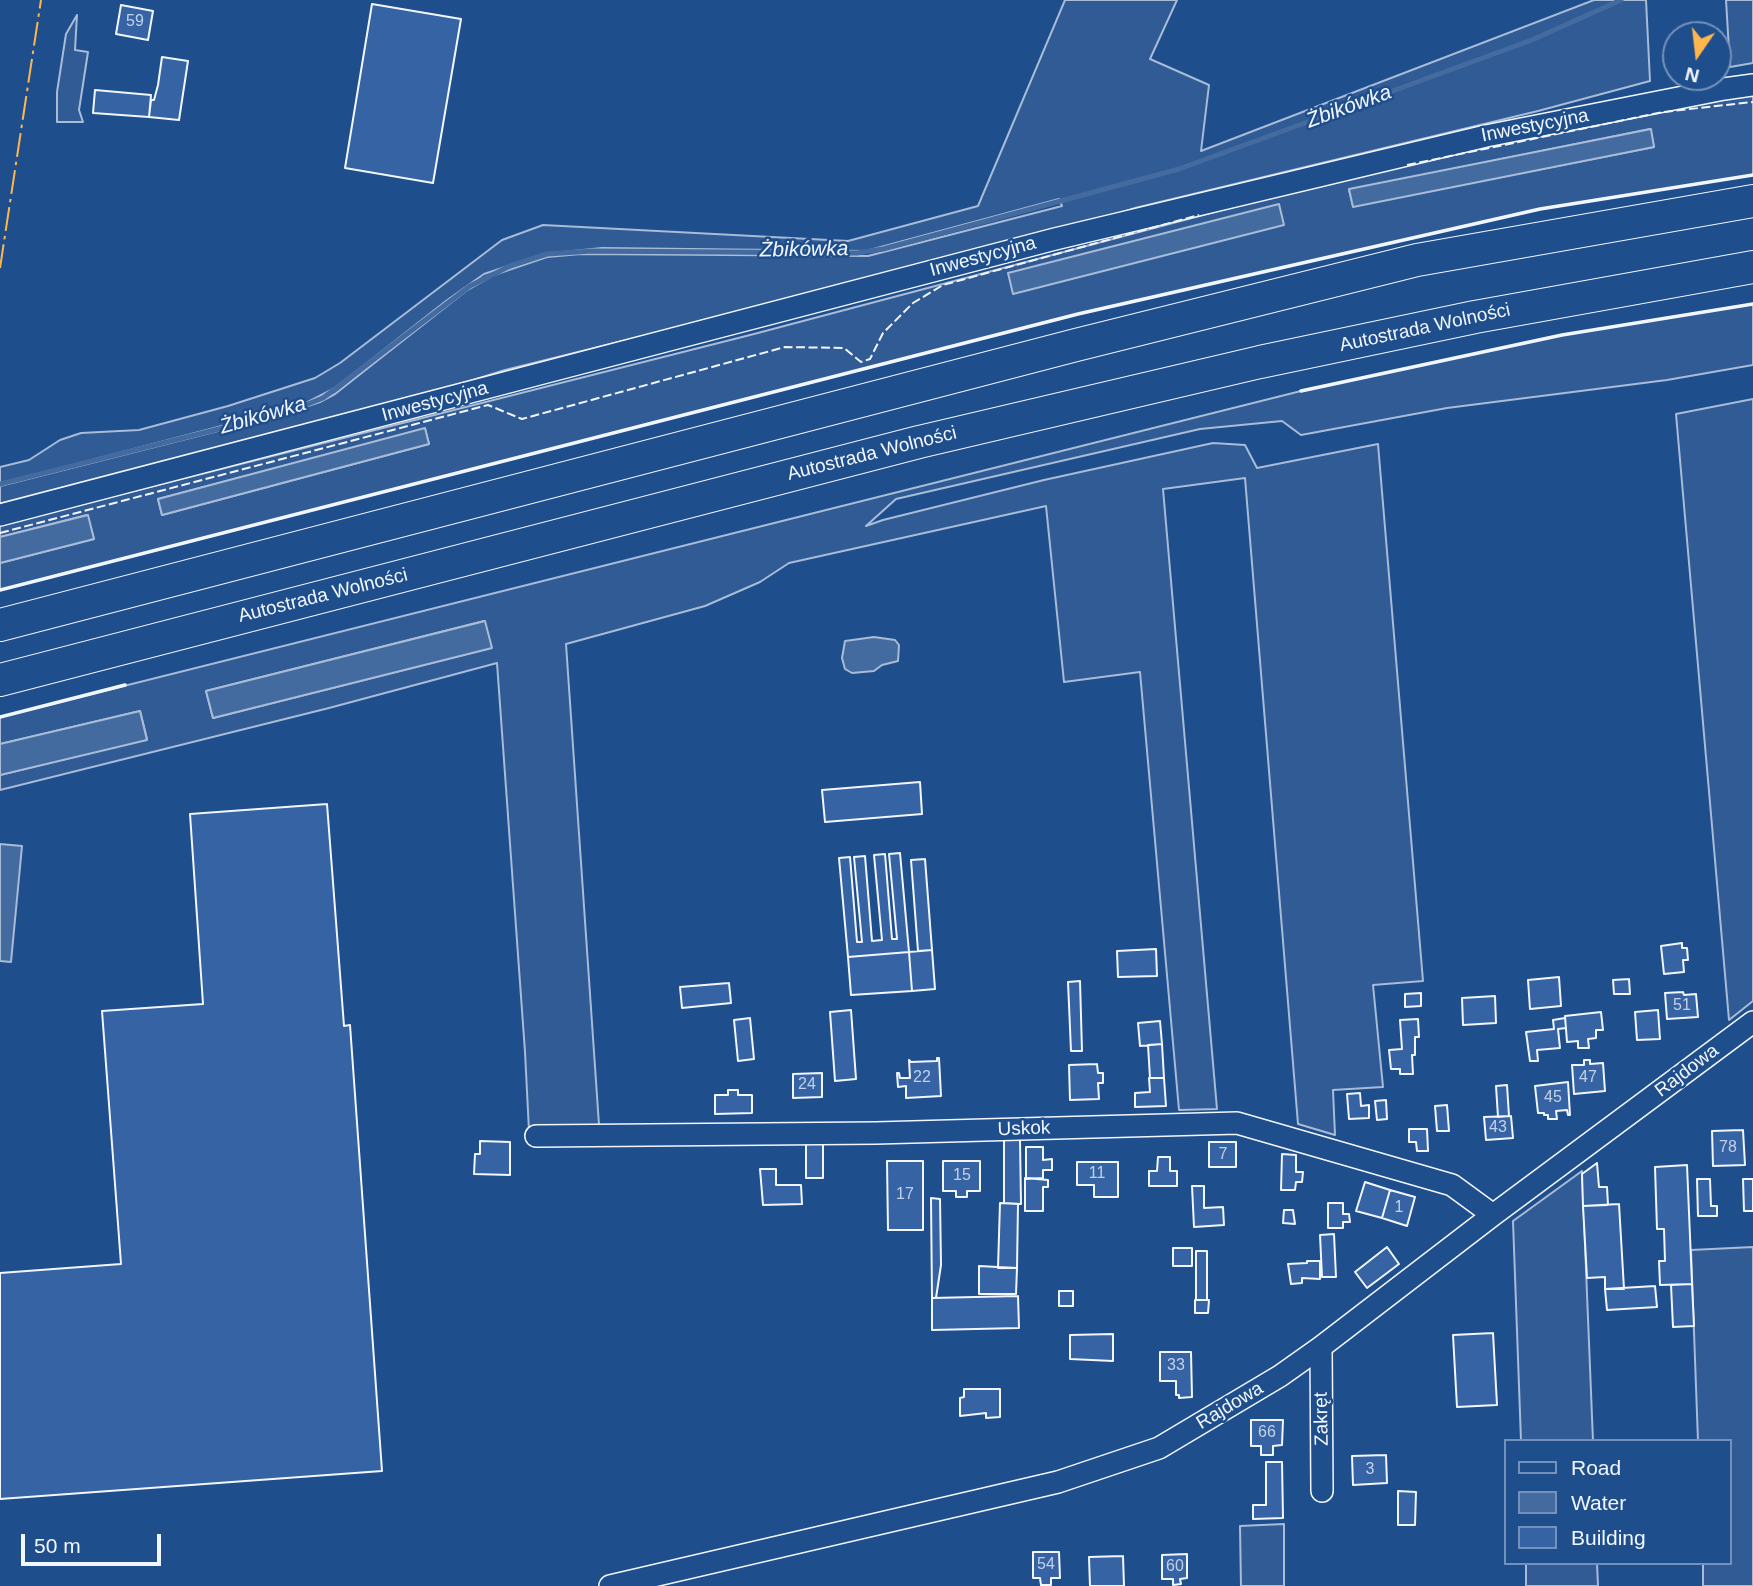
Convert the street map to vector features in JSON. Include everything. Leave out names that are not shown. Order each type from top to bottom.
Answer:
[{"type":"highway","points":[[0,625],[1008,363],[1417,260],[1753,201]]},
{"type":"highway","name":"Autostrada Wolności","points":[[0,680],[932,439],[1260,362],[1434,325],[1753,267]]},
{"type":"street","name":"Inwestycyjna","points":[[0,515],[1055,239],[1486,136],[1753,85]]},
{"type":"street","name":"Rajdowa","points":[[610,1586],[1071,1478],[1159,1448],[1280,1376],[1321,1347],[1493,1214],[1753,1022]]},
{"type":"street","name":"Uskok","points":[[536,1136],[876,1133],[1237,1123],[1452,1185],[1493,1214]]},
{"type":"street","name":"Zakręt","points":[[1321,1347],[1322,1491]]},
{"type":"shaded area","points":[[1065,0],[1177,0],[1150,59],[1209,85],[1201,151],[1594,0],[1646,0],[1650,81],[1538,111],[1135,208],[1056,234],[505,370],[425,395],[0,505],[0,486],[281,415],[320,402],[335,394],[466,291],[494,275],[547,257],[581,254],[868,256],[1062,206],[1059,199],[866,251],[602,248],[544,254],[484,274],[335,388],[302,405],[0,484],[0,467],[29,460],[60,440],[81,433],[139,430],[228,406],[315,378],[340,363],[502,240],[543,225],[848,241],[978,206]]},
{"type":"shaded area","points":[[1726,0],[1753,0],[1753,63],[1732,67],[1732,21],[1727,21]]},
{"type":"shaded area","points":[[77,15],[75,50],[88,52],[79,110],[83,122],[57,122],[57,92],[66,34]]},
{"type":"shaded area","points":[[1753,95],[1753,175],[1540,209],[1078,314],[0,590],[0,563],[94,539],[87,515],[0,537],[0,525],[754,334],[1396,164],[1658,107]],"holes":[[[1650,129],[1654,147],[1353,206],[1349,190]],[[425,429],[429,444],[162,515],[158,499]]]},
{"type":"shaded area","points":[[1753,304],[1753,365],[1667,380],[1447,408],[1301,435],[1282,421],[1200,429],[896,499],[866,526],[1044,480],[1213,443],[1245,445],[1257,468],[1378,444],[1423,981],[1373,985],[1383,1087],[1333,1090],[1335,1135],[1298,1124],[1245,478],[1163,489],[1217,1109],[1179,1110],[1140,672],[1064,682],[1046,506],[789,563],[760,582],[705,606],[566,644],[599,1125],[529,1131],[497,663],[0,790],[0,775],[147,739],[140,711],[0,744],[0,717],[1301,391],[1562,335]],"holes":[[[484,621],[491,648],[213,718],[206,691]]]},
{"type":"shaded area","points":[[1753,399],[1753,1001],[1729,1020],[1676,414]]},
{"type":"shaded area","points":[[1582,1171],[1593,1439],[1521,1439],[1513,1221]]},
{"type":"shaded area","points":[[1753,1247],[1753,1586],[1703,1586],[1703,1565],[1732,1565],[1732,1439],[1698,1439],[1691,1250]]},
{"type":"shaded area","points":[[1284,1524],[1284,1586],[1241,1586],[1240,1526]]},
{"type":"shaded area","points":[[1526,1565],[1597,1565],[1598,1586],[1526,1586]]},
{"type":"water","points":[[1651,129],[1654,147],[1353,207],[1349,189]]},
{"type":"water","points":[[1279,204],[1284,225],[1013,294],[1008,273]]},
{"type":"water","points":[[425,428],[429,444],[162,515],[158,499]]},
{"type":"water","points":[[88,515],[94,539],[0,563],[0,537]]},
{"type":"water","points":[[485,621],[492,648],[213,718],[206,691]]},
{"type":"water","points":[[874,637],[895,640],[899,645],[898,661],[882,665],[874,671],[852,673],[845,669],[842,658],[845,641]]},
{"type":"water","points":[[140,711],[147,740],[0,775],[0,744]]},
{"type":"water","points":[[0,844],[22,846],[11,962],[0,961]]},
{"type":"building","points":[[372,4],[461,19],[433,183],[345,168]]},
{"type":"building","points":[[121,5],[153,11],[148,40],[116,34]]},
{"type":"building","points":[[162,57],[188,61],[179,120],[149,117]]},
{"type":"building","points":[[95,90],[151,95],[149,117],[93,113]]},
{"type":"building","points":[[920,782],[922,814],[825,822],[822,790]]},
{"type":"building","points":[[327,804],[344,1026],[350,1025],[382,1471],[0,1499],[0,1273],[121,1264],[102,1011],[203,1004],[190,814]]},
{"type":"building","points":[[900,853],[909,952],[848,957],[839,858],[850,857],[857,942],[862,942],[854,857],[865,856],[872,941],[882,940],[874,855],[885,854],[892,939],[897,939],[889,854]]},
{"type":"building","points":[[925,859],[932,950],[918,951],[911,860]]},
{"type":"building","points":[[1682,943],[1682,948],[1687,948],[1688,960],[1683,960],[1684,972],[1664,974],[1661,946]]},
{"type":"building","points":[[1156,949],[1157,976],[1118,977],[1117,951]]},
{"type":"building","points":[[932,950],[935,989],[912,991],[909,952]]},
{"type":"building","points":[[909,952],[912,991],[851,995],[848,957]]},
{"type":"building","points":[[1559,977],[1561,1006],[1530,1009],[1528,980]]},
{"type":"building","points":[[1629,979],[1630,994],[1614,994],[1613,980]]},
{"type":"building","points":[[1080,981],[1082,1051],[1071,1051],[1068,982]]},
{"type":"building","points":[[729,983],[731,1003],[682,1008],[680,987]]},
{"type":"building","points":[[1683,992],[1684,995],[1696,994],[1698,1017],[1667,1019],[1665,993]]},
{"type":"building","points":[[1421,993],[1421,1006],[1405,1007],[1405,994]]},
{"type":"building","points":[[1495,996],[1496,1023],[1463,1025],[1462,998]]},
{"type":"building","points":[[851,1010],[856,1079],[835,1081],[830,1012]]},
{"type":"building","points":[[1658,1010],[1660,1039],[1637,1040],[1635,1012]]},
{"type":"building","points":[[1601,1012],[1603,1030],[1596,1030],[1596,1038],[1588,1039],[1589,1048],[1578,1048],[1578,1041],[1567,1042],[1565,1016]]},
{"type":"building","points":[[750,1018],[754,1059],[738,1061],[734,1020]]},
{"type":"building","points":[[1565,1018],[1566,1028],[1558,1029],[1560,1048],[1537,1050],[1538,1061],[1530,1061],[1526,1032],[1554,1029],[1553,1020]]},
{"type":"building","points":[[1418,1019],[1419,1037],[1415,1037],[1415,1055],[1412,1055],[1413,1074],[1400,1074],[1400,1069],[1391,1069],[1389,1050],[1402,1049],[1400,1020]]},
{"type":"building","points":[[1160,1021],[1162,1044],[1140,1046],[1138,1023]]},
{"type":"building","points":[[1162,1044],[1164,1078],[1150,1078],[1148,1045]]},
{"type":"building","points":[[937,1058],[941,1096],[906,1098],[906,1086],[898,1087],[897,1073],[900,1078],[910,1078],[909,1060],[937,1061]]},
{"type":"building","points":[[1584,1060],[1590,1060],[1590,1064],[1603,1063],[1605,1091],[1574,1094],[1572,1065],[1584,1065]]},
{"type":"building","points":[[1097,1064],[1098,1073],[1103,1073],[1103,1083],[1098,1083],[1099,1099],[1070,1100],[1069,1065]]},
{"type":"building","points":[[822,1073],[822,1097],[793,1098],[793,1074]]},
{"type":"building","points":[[1149,1078],[1164,1078],[1166,1106],[1135,1107],[1135,1093],[1150,1092]]},
{"type":"building","points":[[1568,1082],[1570,1115],[1567,1110],[1556,1111],[1557,1119],[1548,1119],[1548,1115],[1538,1113],[1535,1086]]},
{"type":"building","points":[[1507,1085],[1509,1116],[1498,1117],[1496,1086]]},
{"type":"building","points":[[728,1090],[738,1090],[738,1095],[752,1095],[752,1113],[715,1114],[715,1095],[728,1095]]},
{"type":"building","points":[[1360,1093],[1361,1106],[1369,1105],[1369,1118],[1349,1119],[1347,1094]]},
{"type":"building","points":[[1386,1100],[1387,1119],[1377,1120],[1375,1101]]},
{"type":"building","points":[[1447,1105],[1449,1131],[1437,1131],[1435,1106]]},
{"type":"building","points":[[1511,1116],[1513,1138],[1486,1140],[1484,1117]]},
{"type":"building","points":[[1409,1129],[1427,1129],[1428,1151],[1417,1151],[1416,1142],[1409,1142]]},
{"type":"building","points":[[1743,1130],[1745,1165],[1713,1166],[1712,1131]]},
{"type":"building","points":[[1004,1140],[1020,1140],[1021,1204],[1004,1203]]},
{"type":"building","points":[[480,1141],[510,1142],[510,1175],[474,1174],[475,1154],[480,1154]]},
{"type":"building","points":[[1209,1142],[1236,1142],[1236,1167],[1209,1167]]},
{"type":"building","points":[[806,1143],[823,1143],[823,1178],[806,1178]]},
{"type":"building","points":[[1026,1147],[1043,1147],[1043,1160],[1052,1159],[1052,1170],[1043,1170],[1043,1178],[1026,1179]]},
{"type":"building","points":[[1282,1154],[1296,1155],[1296,1172],[1303,1172],[1302,1182],[1296,1182],[1295,1190],[1281,1190]]},
{"type":"building","points":[[1158,1157],[1170,1157],[1170,1171],[1177,1171],[1177,1186],[1149,1186],[1149,1171],[1157,1171]]},
{"type":"building","points":[[887,1161],[923,1161],[923,1230],[888,1230]]},
{"type":"building","points":[[943,1161],[980,1161],[980,1191],[967,1191],[967,1197],[956,1197],[956,1191],[943,1191]]},
{"type":"building","points":[[1077,1162],[1118,1162],[1118,1197],[1094,1197],[1094,1185],[1077,1185]]},
{"type":"building","points":[[1597,1163],[1599,1187],[1607,1187],[1608,1205],[1583,1206],[1582,1174]]},
{"type":"building","points":[[1687,1165],[1692,1284],[1660,1285],[1659,1261],[1665,1261],[1664,1229],[1657,1229],[1655,1167]]},
{"type":"building","points":[[760,1169],[776,1169],[776,1185],[801,1185],[802,1204],[763,1205]]},
{"type":"building","points":[[1025,1178],[1048,1180],[1048,1187],[1043,1187],[1043,1211],[1025,1211]]},
{"type":"building","points":[[1697,1179],[1710,1179],[1711,1206],[1717,1206],[1717,1216],[1698,1216]]},
{"type":"building","points":[[1743,1179],[1753,1179],[1753,1211],[1744,1211]]},
{"type":"building","points":[[1365,1182],[1390,1190],[1382,1218],[1356,1211]]},
{"type":"building","points":[[1192,1186],[1204,1186],[1204,1208],[1223,1207],[1224,1225],[1194,1227]]},
{"type":"building","points":[[1390,1190],[1415,1197],[1407,1226],[1382,1218]]},
{"type":"building","points":[[931,1198],[940,1199],[941,1265],[936,1298],[932,1298]]},
{"type":"building","points":[[1000,1203],[1018,1204],[1017,1268],[998,1268]]},
{"type":"building","points":[[1328,1203],[1343,1203],[1343,1214],[1349,1214],[1350,1222],[1343,1222],[1343,1228],[1328,1228]]},
{"type":"building","points":[[1619,1204],[1624,1289],[1605,1289],[1605,1277],[1587,1278],[1583,1206]]},
{"type":"building","points":[[1284,1210],[1293,1210],[1295,1224],[1283,1223]]},
{"type":"building","points":[[1334,1234],[1336,1277],[1322,1277],[1320,1235]]},
{"type":"building","points":[[1387,1247],[1399,1264],[1367,1288],[1355,1272]]},
{"type":"building","points":[[1173,1248],[1192,1248],[1192,1266],[1173,1266]]},
{"type":"building","points":[[1196,1251],[1207,1251],[1207,1300],[1196,1300]]},
{"type":"building","points":[[1320,1261],[1320,1279],[1302,1278],[1302,1283],[1291,1284],[1288,1264]]},
{"type":"building","points":[[979,1266],[1017,1268],[1016,1294],[979,1294]]},
{"type":"building","points":[[1692,1284],[1694,1326],[1673,1327],[1671,1285]]},
{"type":"building","points":[[1655,1286],[1657,1307],[1607,1310],[1605,1289]]},
{"type":"building","points":[[1059,1291],[1073,1291],[1073,1306],[1059,1306]]},
{"type":"building","points":[[1018,1296],[1019,1328],[932,1330],[932,1298]]},
{"type":"building","points":[[1195,1300],[1209,1300],[1208,1313],[1195,1313]]},
{"type":"building","points":[[1493,1333],[1497,1405],[1457,1407],[1453,1335]]},
{"type":"building","points":[[1113,1334],[1113,1361],[1070,1359],[1070,1335]]},
{"type":"building","points":[[1160,1352],[1191,1352],[1192,1397],[1179,1398],[1179,1395],[1176,1395],[1176,1381],[1160,1381]]},
{"type":"building","points":[[964,1389],[1000,1389],[1000,1417],[986,1418],[986,1413],[960,1416],[960,1398],[964,1397]]},
{"type":"building","points":[[1251,1420],[1283,1420],[1282,1445],[1273,1446],[1273,1455],[1261,1455],[1261,1446],[1251,1446]]},
{"type":"building","points":[[1386,1455],[1387,1483],[1353,1485],[1352,1456]]},
{"type":"building","points":[[1266,1462],[1282,1462],[1283,1518],[1253,1519],[1253,1505],[1266,1505]]},
{"type":"building","points":[[1398,1491],[1416,1492],[1415,1525],[1398,1525]]},
{"type":"building","points":[[1033,1552],[1059,1552],[1060,1578],[1051,1578],[1051,1585],[1041,1585],[1040,1578],[1033,1578]]},
{"type":"building","points":[[1187,1554],[1187,1578],[1180,1579],[1181,1584],[1173,1585],[1173,1579],[1162,1579],[1162,1555]]},
{"type":"building","points":[[1123,1556],[1124,1586],[1090,1586],[1089,1557]]},
{"type":"waterway","name":"Żbikówka","points":[[0,484],[290,411],[323,398],[470,286],[510,266],[547,254],[592,251],[857,253],[883,249],[1179,169],[1532,40],[1621,0]]},
{"type":"fence","points":[[1407,165],[1663,112],[1753,102]]},
{"type":"fence","points":[[0,533],[488,405],[522,419],[785,347],[844,348],[861,362],[870,359],[883,333],[913,303],[943,285],[1199,215]]},
{"type":"wall","points":[[0,590],[1078,314],[1540,209],[1753,175]]},
{"type":"wall","points":[[1301,391],[1562,335],[1753,304]]},
{"type":"wall","points":[[0,717],[125,685]]},
{"type":"power","points":[[0,268],[41,0]]}]
